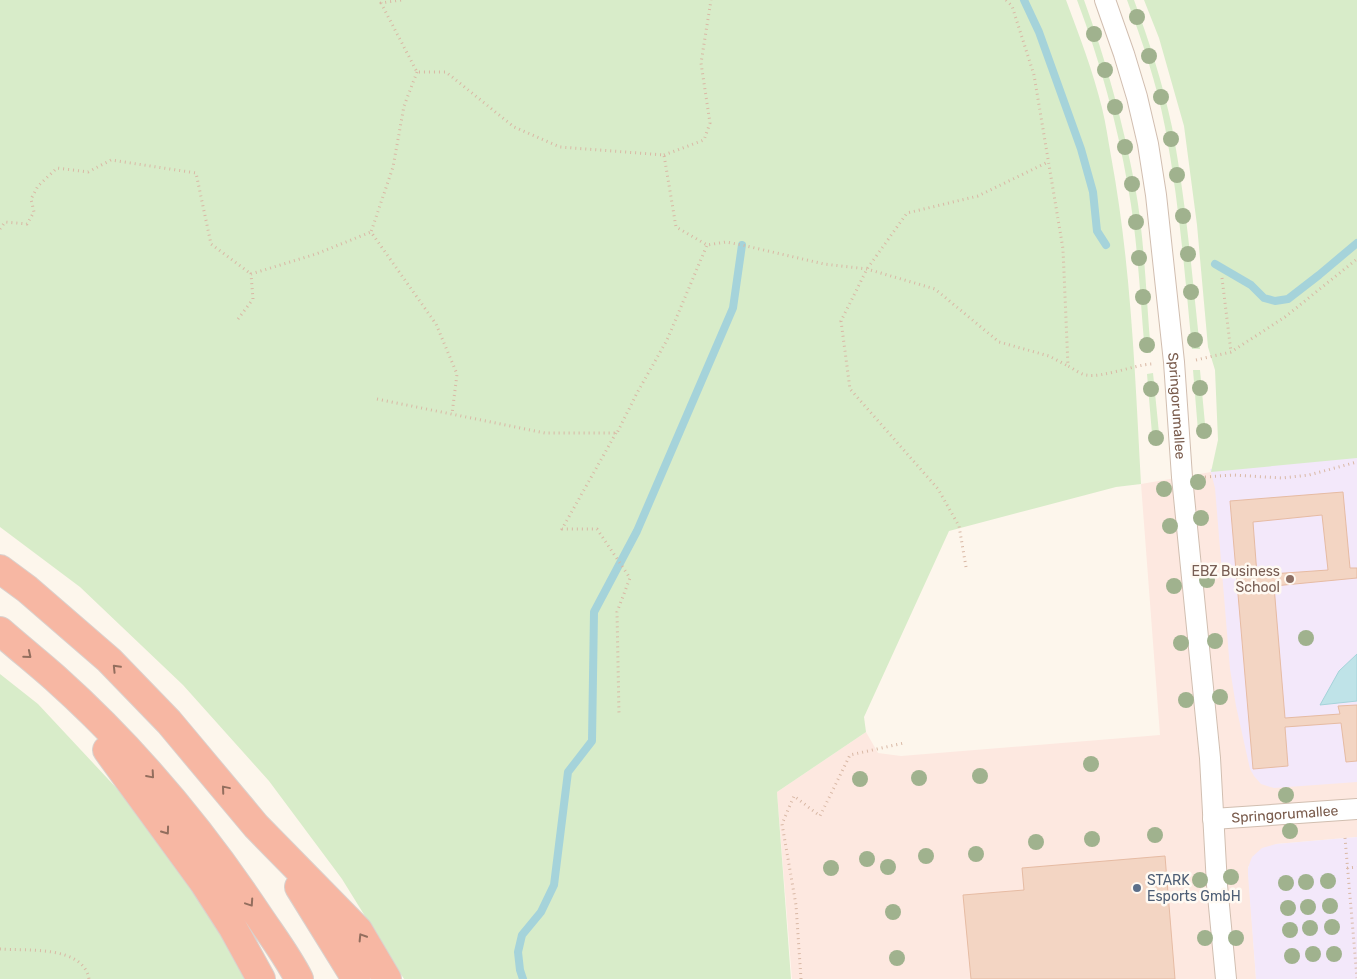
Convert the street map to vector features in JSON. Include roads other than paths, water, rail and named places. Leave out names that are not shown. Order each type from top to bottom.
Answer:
[{"type":"highway","points":[[0,569],[27,589],[109,660],[169,722],[256,826],[358,930],[387,979]]},
{"type":"highway","points":[[0,631],[55,678],[97,718],[191,821],[231,874],[299,979]]},
{"type":"highway","points":[[55,678],[204,883],[233,928],[260,979]]},
{"type":"highway","points":[[256,826],[299,887],[356,979]]},
{"type":"street","name":"Springorumallee","points":[[1105,0],[1124,54],[1148,144],[1160,224],[1174,362],[1182,476],[1210,758],[1226,979]]},
{"type":"street","name":"Springorumallee","points":[[1213,819],[1357,809]]},
{"type":"water","points":[[1357,654],[1357,701],[1320,705],[1339,671]]},
{"type":"waterway","points":[[1024,0],[1039,32],[1081,149],[1093,192],[1097,231],[1106,245]]},
{"type":"waterway","points":[[1215,264],[1251,285],[1264,298],[1275,301],[1288,299],[1357,243]]},
{"type":"waterway","points":[[523,979],[518,952],[522,935],[541,912],[554,885],[568,772],[592,741],[594,612],[637,531],[733,308],[742,245]]},
{"type":"place","name":"EBZ Business School","points":[[1290,579]]},
{"type":"place","name":"STARK Esports GmbH","points":[[1137,888]]}]
